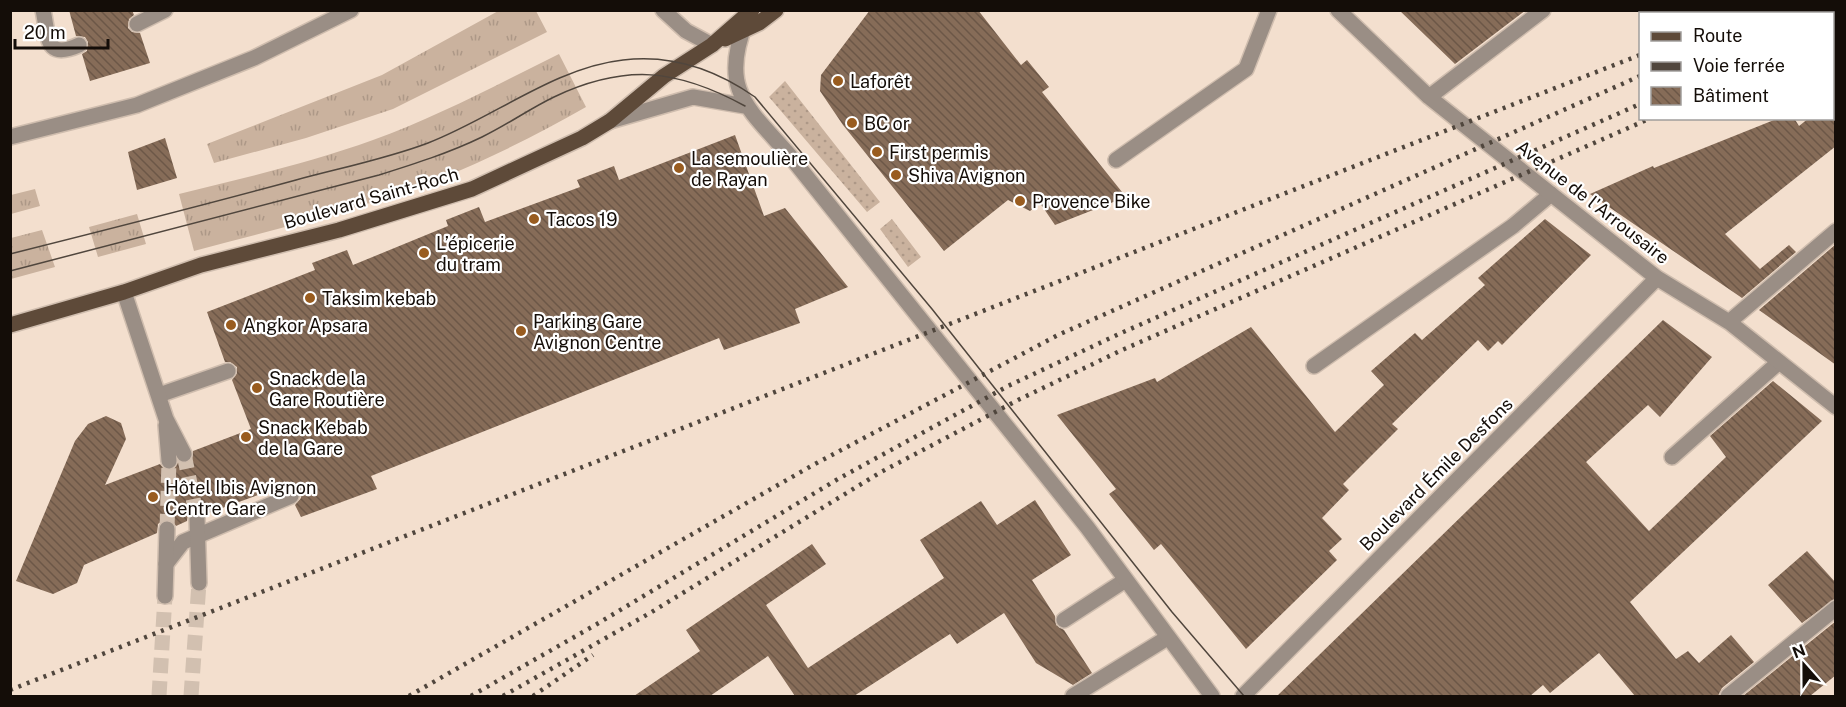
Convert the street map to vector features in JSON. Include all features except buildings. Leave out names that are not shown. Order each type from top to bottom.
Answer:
[{"type":"main road","points":[[712,45],[742,32],[776,10]]},
{"type":"main road","points":[[712,45],[751,12]]},
{"type":"main road","name":"Boulevard Saint-Roch","points":[[10,325],[124,292],[201,265],[339,230],[472,189],[582,138],[610,121],[664,76],[712,45]]},
{"type":"street","points":[[43,10],[52,46],[57,51],[63,52],[79,45]]},
{"type":"street","points":[[137,24],[165,10]]},
{"type":"street","points":[[10,137],[137,105],[254,58],[351,10]]},
{"type":"street","points":[[663,10],[686,31],[712,45]]},
{"type":"street","points":[[1116,160],[1246,69],[1269,10]]},
{"type":"street","name":"Avenue de l'Arrousaire","points":[[1338,10],[1429,97],[1657,278],[1728,322],[1834,402]]},
{"type":"street","points":[[1429,97],[1543,10]]},
{"type":"street","points":[[751,12],[742,32],[736,59],[735,83],[745,106],[790,156],[1087,527],[1124,581],[1212,696]]},
{"type":"street","points":[[610,121],[693,97],[745,106]]},
{"type":"street","points":[[1314,366],[1513,226],[1551,194]]},
{"type":"street","points":[[1728,322],[1836,231]]},
{"type":"street","name":"Boulevard Émile Desfons","points":[[1243,696],[1657,278]]},
{"type":"street","points":[[124,292],[166,419],[184,454]]},
{"type":"street","points":[[1672,457],[1779,362]]},
{"type":"street","points":[[159,395],[228,370]]},
{"type":"street","points":[[166,419],[169,461]]},
{"type":"street","points":[[166,564],[183,542],[291,496]]},
{"type":"street","points":[[197,518],[199,583]]},
{"type":"street","points":[[165,596],[167,529]]},
{"type":"street","points":[[1064,620],[1124,581]]},
{"type":"street","points":[[1728,696],[1836,608]]},
{"type":"street","points":[[1073,696],[1167,638]]},
{"type":"green space","points":[[500,10],[536,11],[547,32],[393,109],[306,138],[214,163],[207,144],[382,75]]},
{"type":"green space","points":[[559,54],[586,107],[481,161],[426,184],[326,216],[194,251],[179,194],[301,163],[373,140],[444,111]]},
{"type":"green space","points":[[785,81],[880,202],[867,212],[769,97]]},
{"type":"green space","points":[[35,189],[40,206],[11,214],[11,195]]},
{"type":"green space","points":[[137,214],[146,244],[98,257],[89,227]]},
{"type":"green space","points":[[892,219],[921,257],[908,267],[880,229]]},
{"type":"green space","points":[[42,230],[55,267],[11,279],[11,238]]},
{"type":"tunnel","points":[[184,454],[197,518]]},
{"type":"tunnel","points":[[167,529],[169,461]]},
{"type":"tunnel","points":[[191,696],[199,583]]},
{"type":"tunnel","points":[[159,696],[165,596]]},
{"type":"tram line","points":[[10,254],[412,149],[452,133],[548,83],[598,65],[623,60],[659,59],[709,71],[755,97],[932,309],[1172,612],[1244,696]]},
{"type":"tram line","points":[[10,271],[405,167],[470,143],[554,97],[605,79],[628,75],[674,78],[697,84],[745,106]]},
{"type":"railway","points":[[1742,12],[1746,10]]},
{"type":"railway","points":[[1784,12],[1787,10]]},
{"type":"railway","points":[[10,690],[1639,55]]},
{"type":"railway","points":[[409,696],[813,465],[1058,335],[1639,76]]},
{"type":"railway","points":[[471,696],[597,624],[838,479],[1008,386],[1119,334],[1639,104]]},
{"type":"railway","points":[[503,696],[650,613],[881,472],[1018,400],[1122,350],[1646,120]]},
{"type":"railway","points":[[533,696],[593,655]]},
{"type":"place","name":"Laforêt","points":[[838,81]]},
{"type":"place","name":"BC or","points":[[852,123]]},
{"type":"place","name":"First permis","points":[[877,152]]},
{"type":"place","name":"La semoulière de Rayan","points":[[679,168]]},
{"type":"place","name":"Shiva Avignon","points":[[896,175]]},
{"type":"place","name":"Provence Bike","points":[[1020,201]]},
{"type":"place","name":"Tacos 19","points":[[534,219]]},
{"type":"place","name":"L’épicerie du tram","points":[[424,253]]},
{"type":"place","name":"Taksim kebab","points":[[310,298]]},
{"type":"place","name":"Angkor Apsara","points":[[231,325]]},
{"type":"place","name":"Parking Gare Avignon Centre","points":[[521,331]]},
{"type":"place","name":"Snack de la Gare Routière","points":[[257,388]]},
{"type":"place","name":"Snack Kebab de la Gare","points":[[246,437]]},
{"type":"place","name":"Hôtel Ibis Avignon Centre Gare","points":[[153,497]]}]
